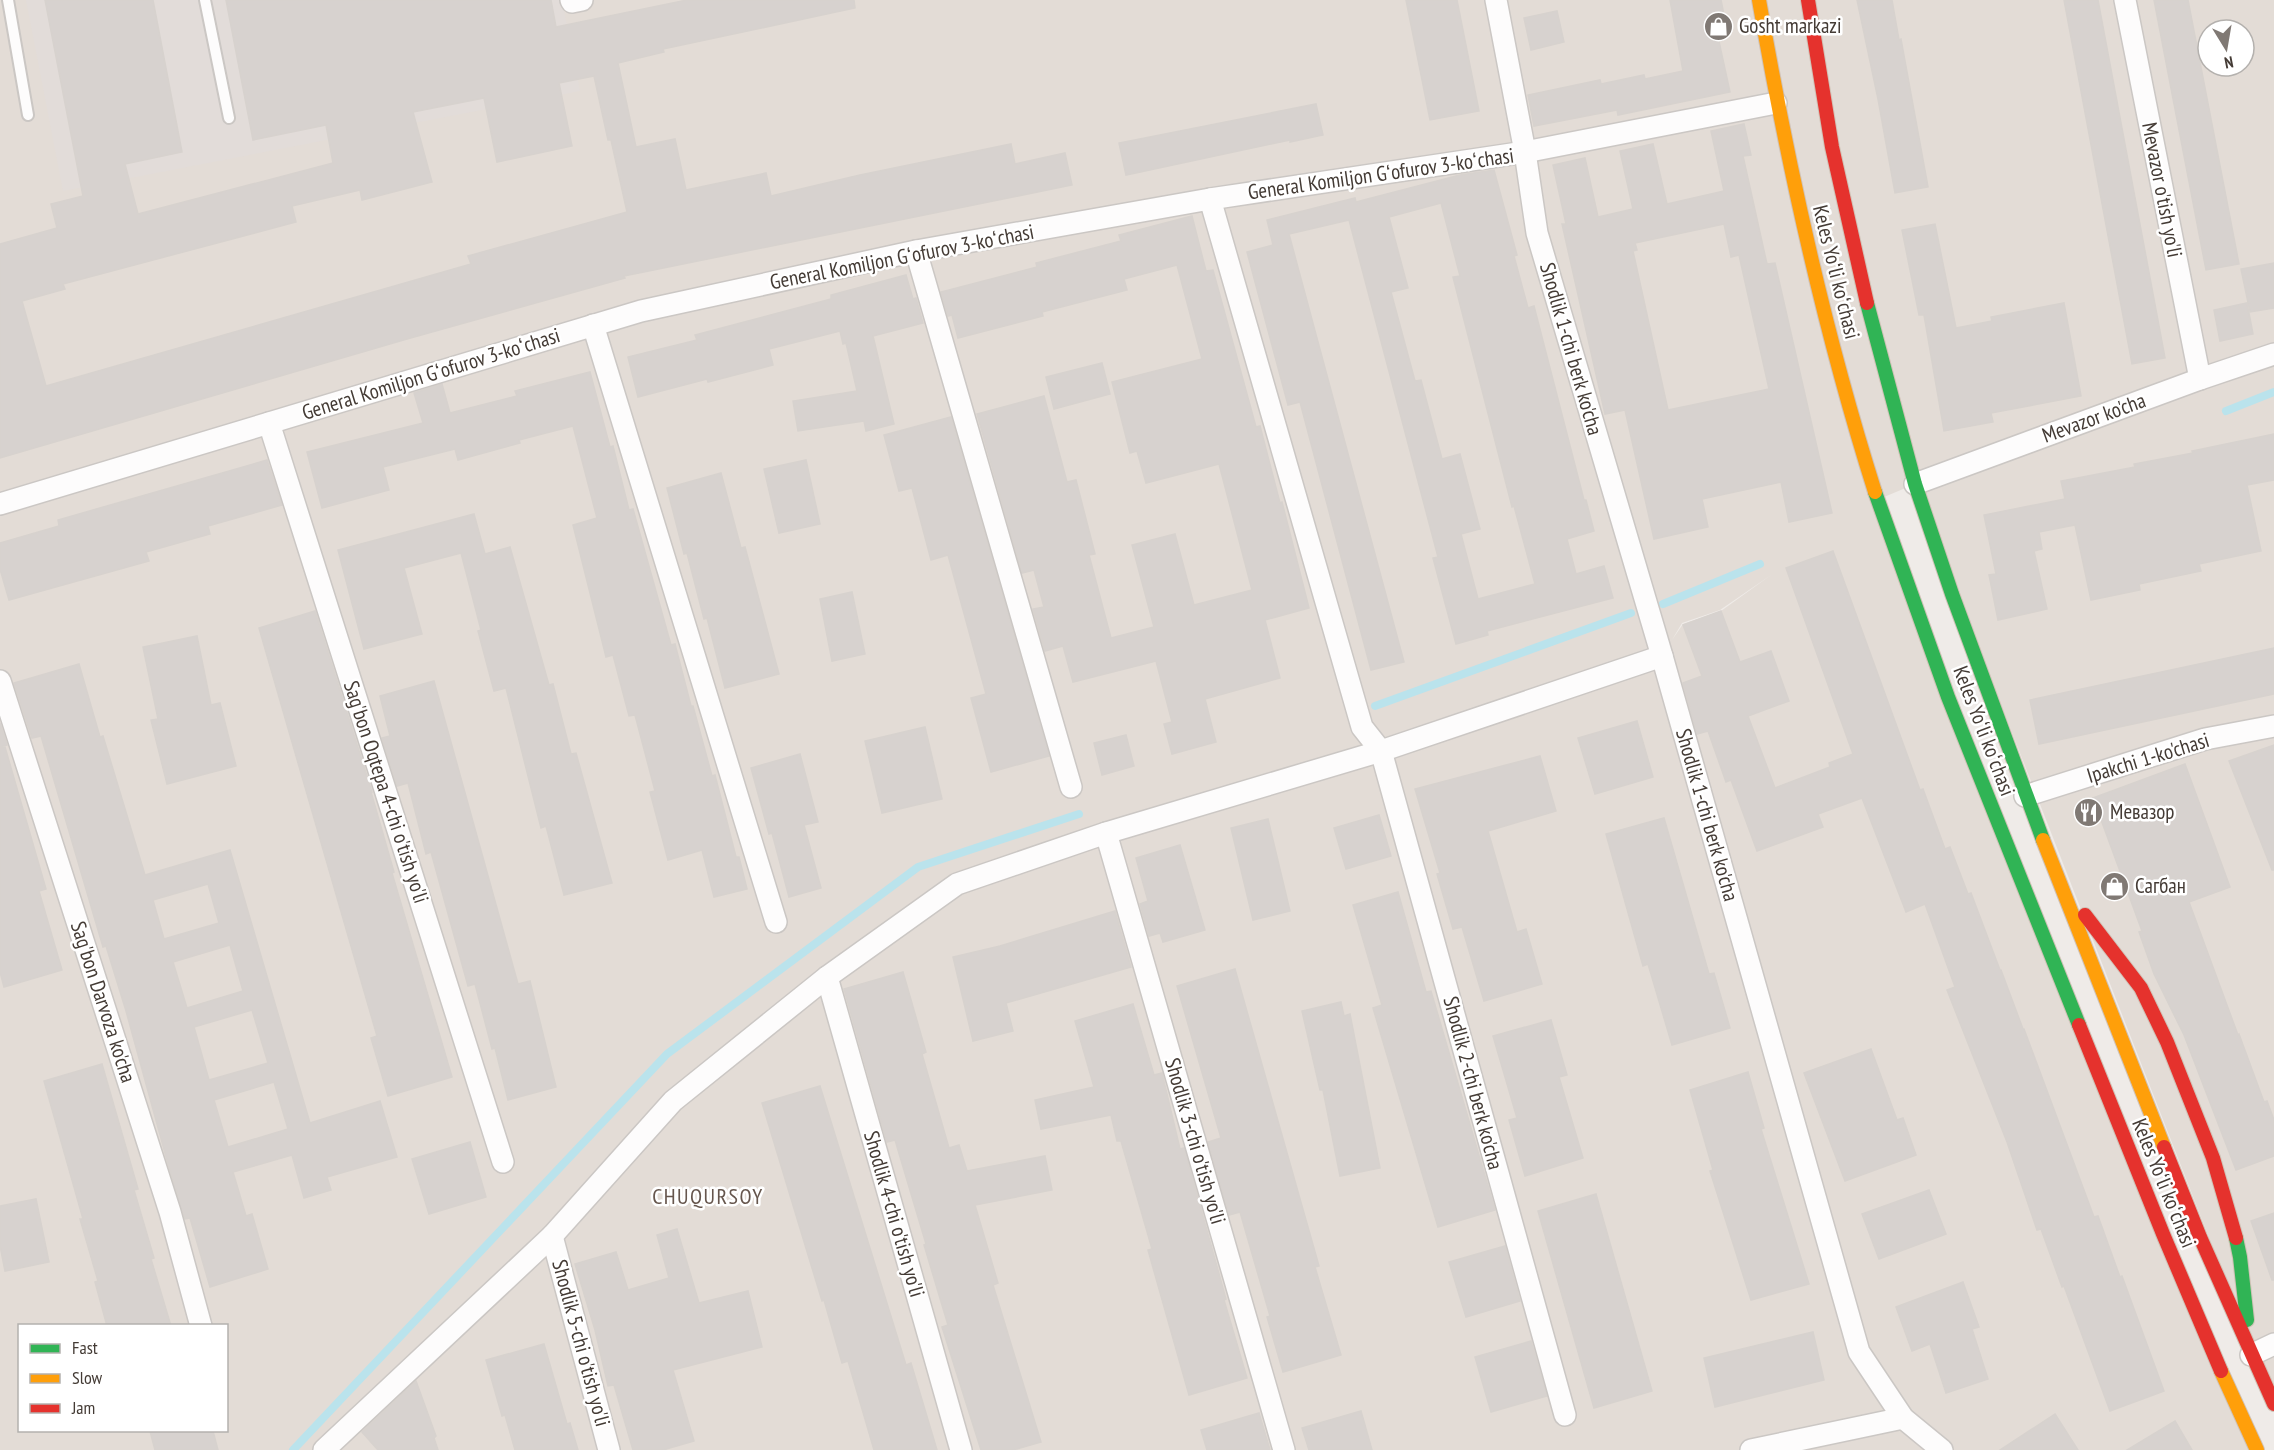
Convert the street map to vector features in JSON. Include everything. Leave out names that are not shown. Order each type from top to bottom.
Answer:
[{"type":"main road","name":"Keles Yoʻli koʻchasi","points":[[1758,0],[1786,101],[1787,162],[1814,275],[1877,500],[1946,693],[1985,793],[2188,1297],[2257,1450]]},
{"type":"main road","name":"Keles Yoʻli koʻchasi","points":[[1808,0],[1819,95],[1856,260],[1916,484],[1959,617],[2025,796],[2061,885],[2131,1027],[2200,1237],[2274,1404]]},
{"type":"main road","points":[[2061,885],[2142,988],[2167,1042],[2212,1158],[2228,1207],[2240,1257],[2251,1355]]},
{"type":"main road","points":[[2101,1080],[2102,1054],[2105,1045],[2131,1027],[2159,1033],[2167,1042]]},
{"type":"street","name":"Shodlik 1-chi berk ko'cha","points":[[1496,0],[1525,152],[1537,233],[1662,656],[1859,1352],[1903,1418],[1942,1450]]},
{"type":"street","name":"Mevazor o'tish yo'li","points":[[2125,0],[2200,379]]},
{"type":"street","name":"General Komiljon Gʻofurov 3-koʻchasi","points":[[0,504],[641,310],[916,251],[1210,199],[1525,152],[1786,101]]},
{"type":"street","points":[[1210,199],[1362,727],[1381,751]]},
{"type":"street","points":[[916,251],[1071,787]]},
{"type":"street","points":[[593,325],[776,922]]},
{"type":"street","name":"Mevazor ko'cha","points":[[1916,484],[2274,354]]},
{"type":"street","name":"Sag'bon Oqtepa 4-chi o'tish yo'li","points":[[269,423],[502,1162]]},
{"type":"street","points":[[324,1450],[552,1236],[673,1101],[827,977],[957,884],[1106,833],[1381,751],[1662,656]]},
{"type":"street","name":"Sag'bon Darvoza ko'cha","points":[[0,681],[170,1212],[200,1324]]},
{"type":"street","name":"Ipakchi 1-ko'chasi","points":[[2025,796],[2205,739],[2274,726]]},
{"type":"street","name":"Shodlik 2-chi berk ko'cha","points":[[1381,751],[1565,1415]]},
{"type":"street","name":"Shodlik 3-chi o'tish yo'li","points":[[1106,833],[1284,1450]]},
{"type":"street","name":"Shodlik 4-chi o'tish yo'li","points":[[827,977],[962,1450]]},
{"type":"street","name":"Shodlik 5-chi o'tish yo'li","points":[[552,1236],[609,1450]]},
{"type":"street","points":[[2251,1355],[2274,1344]]},
{"type":"street","points":[[1751,1450],[1903,1418]]},
{"type":"lane","points":[[8,0],[28,115]]},
{"type":"lane","points":[[205,0],[229,118]]},
{"type":"shaded area","points":[[0,0],[2274,0],[2274,1404],[1915,484],[1877,500],[2257,1450],[0,1450]],"holes":[[[1771,575],[1721,611],[1683,624],[1672,640],[1682,623],[1720,610]]]},
{"type":"shaded area","points":[[26,0],[562,0],[580,91],[63,191]]},
{"type":"building","points":[[45,0],[153,0],[182,152],[125,164],[138,214],[333,163],[326,125],[253,140],[226,0],[551,0],[556,27],[687,0],[854,0],[855,8],[663,49],[664,52],[618,63],[636,147],[675,139],[686,190],[766,173],[771,196],[1011,144],[1015,164],[1065,153],[1072,185],[624,276],[625,278],[0,458],[0,244],[57,228],[51,204],[83,196]],"holes":[[[594,76],[608,140],[611,140],[627,212],[468,256],[471,264],[46,386],[22,301],[65,289],[63,284],[296,222],[292,206],[360,190],[362,200],[432,182],[413,112],[484,98],[497,162],[572,146],[559,83]]]},
{"type":"building","points":[[1406,0],[1457,0],[1479,111],[1430,120]]},
{"type":"building","points":[[1670,0],[1721,0],[1728,35],[1718,37],[1730,92],[1618,115],[1617,110],[1534,126],[1528,95],[1600,80],[1601,84],[1644,75],[1645,79],[1683,71]]},
{"type":"building","points":[[1857,0],[1892,0],[1928,187],[1895,193]]},
{"type":"building","points":[[2064,0],[2098,0],[2165,358],[2132,364]]},
{"type":"building","points":[[2154,0],[2188,0],[2196,41],[2196,78],[2203,78],[2239,264],[2206,270]]},
{"type":"building","points":[[1557,11],[1564,42],[1531,50],[1524,18]]},
{"type":"building","points":[[1316,104],[1323,135],[1126,175],[1119,143]]},
{"type":"building","points":[[1744,124],[1751,155],[1743,156],[1767,264],[1775,263],[1832,513],[1789,522],[1781,482],[1702,499],[1708,527],[1654,539],[1625,410],[1605,414],[1562,224],[1566,224],[1553,165],[1585,158],[1598,217],[1633,209],[1620,151],[1653,144],[1667,204],[1724,191],[1711,131]],"holes":[[[1724,224],[1731,257],[1739,255],[1769,389],[1668,410],[1633,251],[1637,250],[1635,243]]]},
{"type":"building","points":[[1494,170],[1517,255],[1514,256],[1528,308],[1534,306],[1594,531],[1567,539],[1576,574],[1604,566],[1613,598],[1487,631],[1488,635],[1456,644],[1433,558],[1438,557],[1349,220],[1289,234],[1404,662],[1371,670],[1300,402],[1288,405],[1247,252],[1273,245],[1267,220],[1355,198],[1356,202],[1460,175]],"holes":[[[1441,203],[1460,276],[1453,277],[1512,507],[1514,506],[1535,584],[1478,599],[1461,534],[1480,529],[1460,454],[1442,459],[1421,380],[1415,381],[1391,292],[1408,288],[1389,217]]]},
{"type":"building","points":[[1192,216],[1206,271],[1213,270],[1256,427],[1260,426],[1309,608],[1265,620],[1280,678],[1205,699],[1216,742],[1172,754],[1164,724],[1172,722],[1156,661],[1073,682],[1063,646],[1045,651],[1033,609],[1044,607],[1034,570],[1022,573],[977,414],[1044,396],[1067,482],[1076,480],[1095,554],[1089,555],[1111,638],[1154,627],[1132,545],[1175,534],[1194,605],[1252,590],[1219,464],[1146,483],[1137,451],[1130,453],[1112,382],[1202,359],[1177,265],[1124,279],[1127,290],[1042,312],[1043,316],[958,338],[952,315],[948,316],[941,292],[1037,267],[1036,263],[1121,241],[1119,235]]},
{"type":"building","points":[[1935,224],[1956,328],[1992,321],[1991,317],[2064,303],[2081,396],[1991,413],[1993,422],[1944,431],[1924,315],[1919,315],[1902,230]]},
{"type":"building","points":[[2274,263],[2274,308],[2250,312],[2241,269]]},
{"type":"building","points":[[906,275],[923,323],[873,336],[894,424],[866,431],[864,421],[798,431],[793,401],[857,391],[846,343],[843,344],[840,331],[769,349],[773,365],[638,397],[628,357],[697,340],[695,335],[831,299],[831,295]]},
{"type":"building","points":[[2247,303],[2253,334],[2220,341],[2214,310]]},
{"type":"building","points":[[1102,363],[1110,394],[1054,409],[1046,377]]},
{"type":"building","points":[[590,372],[610,447],[613,446],[629,510],[633,509],[671,645],[675,644],[691,706],[693,706],[712,776],[715,775],[736,857],[739,857],[747,889],[714,897],[702,850],[668,860],[650,792],[655,791],[635,715],[629,716],[613,655],[606,657],[573,525],[597,518],[573,426],[519,440],[520,443],[458,460],[455,449],[383,467],[389,490],[322,508],[307,452],[423,423],[414,393],[442,384],[450,413],[517,396],[515,391]]},
{"type":"building","points":[[951,417],[1049,756],[991,772],[971,698],[986,694],[948,555],[931,560],[912,488],[899,491],[884,435]]},
{"type":"building","points":[[2274,434],[2274,480],[2247,485],[2261,551],[2199,564],[2201,571],[2139,584],[2140,590],[2091,600],[2075,525],[2039,532],[2042,549],[2034,551],[2047,609],[1998,620],[1989,575],[1996,574],[1984,515],[2065,499],[2061,481],[2135,467],[2134,464]]},
{"type":"building","points":[[267,460],[282,505],[208,526],[210,534],[146,552],[149,561],[9,600],[0,569],[0,543],[59,526],[58,520]]},
{"type":"building","points":[[806,460],[820,524],[779,533],[764,469]]},
{"type":"building","points":[[721,473],[741,548],[745,547],[779,674],[725,688],[707,618],[704,619],[667,488]]},
{"type":"building","points":[[474,514],[485,554],[510,547],[549,685],[553,684],[571,754],[576,753],[612,883],[564,895],[546,826],[541,828],[506,688],[494,691],[461,553],[404,568],[422,634],[364,649],[338,550]]},
{"type":"building","points":[[1833,551],[1920,790],[1923,789],[1945,849],[1950,847],[1968,894],[1971,893],[2094,1217],[2098,1216],[2120,1277],[2122,1276],[2164,1391],[2110,1411],[2064,1286],[2062,1287],[2041,1229],[2037,1230],[2007,1142],[1947,990],[1955,987],[1925,904],[1906,912],[1862,798],[1818,814],[1823,827],[1757,851],[1731,780],[1726,782],[1708,731],[1697,734],[1683,683],[1702,676],[1683,625],[1721,611],[1740,662],[1771,651],[1789,701],[1748,716],[1775,788],[1830,767],[1829,763],[1853,754],[1786,568]]},
{"type":"building","points":[[852,592],[865,654],[832,661],[820,599]]},
{"type":"building","points":[[315,611],[372,792],[394,872],[392,873],[452,1077],[388,1096],[371,1038],[377,1036],[259,628]]},
{"type":"building","points":[[197,636],[211,705],[220,703],[236,766],[167,784],[151,720],[158,719],[143,647]]},
{"type":"building","points":[[2274,648],[2274,694],[2039,744],[2030,700]]},
{"type":"building","points":[[79,664],[145,875],[230,850],[310,1123],[380,1101],[397,1157],[327,1177],[331,1190],[304,1198],[292,1155],[233,1172],[246,1216],[252,1214],[268,1269],[210,1287],[190,1218],[185,1219],[168,1164],[126,1011],[106,946],[103,947],[41,736],[32,738],[14,683]],"holes":[[[208,884],[219,923],[164,939],[153,900]],[[230,945],[243,991],[187,1008],[173,962]],[[252,1010],[268,1063],[209,1080],[194,1027]],[[274,1082],[288,1129],[228,1147],[214,1100]]]},
{"type":"building","points":[[434,681],[518,984],[530,981],[556,1087],[508,1100],[475,984],[468,986],[431,852],[426,854],[408,783],[397,786],[382,738],[390,736],[380,696]]},
{"type":"building","points":[[1637,721],[1653,777],[1595,794],[1578,738]]},
{"type":"building","points":[[0,723],[7,745],[0,747]]},
{"type":"building","points":[[925,727],[942,799],[882,813],[865,741]]},
{"type":"building","points":[[1126,735],[1134,766],[1102,775],[1094,743]]},
{"type":"building","points":[[2274,745],[2274,870],[2272,870],[2229,761]]},
{"type":"building","points":[[5,747],[46,889],[39,891],[62,970],[4,987],[0,972],[0,748]]},
{"type":"building","points":[[800,754],[818,822],[804,825],[821,888],[789,897],[751,768]]},
{"type":"building","points":[[1540,756],[1556,811],[1488,831],[1517,932],[1526,929],[1542,984],[1484,1001],[1462,927],[1453,929],[1437,874],[1440,873],[1415,789]]},
{"type":"building","points":[[2185,764],[2230,887],[2189,902],[2264,1102],[2267,1101],[2274,1120],[2274,1156],[2236,1170],[2184,1035],[2154,974],[2139,932],[2142,931],[2093,798]]},
{"type":"building","points":[[1379,815],[1391,856],[1346,869],[1334,828]]},
{"type":"building","points":[[1664,818],[1709,974],[1714,973],[1730,1028],[1672,1045],[1648,964],[1643,966],[1606,834]]},
{"type":"building","points":[[1268,819],[1290,911],[1253,920],[1231,828]]},
{"type":"building","points":[[1180,845],[1205,930],[1163,942],[1160,933],[1149,936],[1140,904],[1148,901],[1136,858]]},
{"type":"building","points":[[1398,892],[1426,992],[1431,991],[1495,1210],[1438,1227],[1373,1008],[1382,1005],[1353,905]]},
{"type":"building","points":[[1115,911],[1131,967],[1006,1003],[1013,1031],[973,1041],[953,957],[1000,946]]},
{"type":"building","points":[[1235,969],[1319,1266],[1315,1267],[1341,1355],[1283,1372],[1267,1317],[1270,1316],[1240,1212],[1229,1215],[1208,1142],[1221,1138],[1177,986]]},
{"type":"building","points":[[903,972],[926,1052],[922,1054],[949,1148],[959,1145],[967,1171],[1045,1156],[1052,1190],[975,1205],[998,1283],[993,1285],[1041,1442],[1013,1450],[981,1450],[942,1327],[948,1325],[924,1245],[926,1244],[895,1140],[887,1142],[844,989]]},
{"type":"building","points":[[1341,1002],[1344,1016],[1350,1014],[1380,1168],[1340,1176],[1323,1090],[1320,1090],[1302,1011]]},
{"type":"building","points":[[1133,1004],[1154,1075],[1162,1073],[1180,1149],[1184,1148],[1247,1378],[1189,1395],[1148,1250],[1152,1249],[1121,1141],[1117,1141],[1111,1115],[1041,1129],[1035,1100],[1094,1087],[1075,1021]]},
{"type":"building","points":[[1551,1020],[1567,1075],[1559,1077],[1583,1158],[1525,1176],[1509,1120],[1517,1118],[1493,1036]]},
{"type":"building","points":[[1871,1049],[1897,1120],[1903,1118],[1916,1155],[1845,1181],[1804,1073]]},
{"type":"building","points":[[102,1064],[138,1189],[134,1190],[170,1324],[106,1324],[95,1282],[98,1281],[80,1219],[83,1219],[44,1081]]},
{"type":"building","points":[[1748,1072],[1764,1128],[1761,1129],[1809,1284],[1751,1300],[1710,1171],[1713,1170],[1690,1090]]},
{"type":"building","points":[[820,1086],[906,1365],[911,1363],[937,1450],[874,1450],[848,1361],[842,1363],[824,1300],[822,1301],[762,1103]]},
{"type":"building","points":[[470,1142],[486,1197],[429,1214],[412,1159]]},
{"type":"building","points":[[1929,1190],[1946,1234],[1879,1259],[1862,1214]]},
{"type":"building","points":[[1596,1194],[1652,1391],[1594,1408],[1538,1211]]},
{"type":"building","points":[[36,1199],[49,1262],[5,1271],[0,1246],[0,1206]]},
{"type":"building","points":[[2274,1213],[2274,1280],[2272,1280],[2251,1221]]},
{"type":"building","points":[[677,1229],[699,1303],[748,1291],[762,1347],[673,1370],[694,1441],[663,1450],[633,1450],[614,1385],[608,1386],[595,1330],[575,1264],[616,1252],[628,1290],[669,1278],[657,1235]]},
{"type":"building","points":[[1505,1246],[1520,1301],[1466,1317],[1449,1262]]},
{"type":"building","points":[[1963,1282],[1979,1327],[1972,1329],[1988,1379],[1946,1393],[1930,1344],[1912,1351],[1896,1307]]},
{"type":"building","points":[[1813,1332],[1824,1380],[1715,1407],[1704,1358]]},
{"type":"building","points":[[1531,1341],[1547,1396],[1491,1412],[1475,1357]]},
{"type":"building","points":[[544,1344],[567,1424],[570,1423],[578,1450],[515,1450],[505,1415],[502,1416],[486,1360]]},
{"type":"building","points":[[416,1381],[436,1436],[434,1438],[438,1450],[378,1450],[362,1432]]},
{"type":"building","points":[[1361,1411],[1372,1450],[1309,1450],[1302,1428]]},
{"type":"building","points":[[1259,1413],[1270,1450],[1207,1450],[1201,1430]]},
{"type":"building","points":[[2055,1414],[2078,1450],[2000,1450]]},
{"type":"building","points":[[2175,1421],[2192,1450],[2127,1450]]},
{"type":"building","points":[[150,1432],[213,1432],[218,1450],[155,1450]]},
{"type":"waterway","points":[[2226,411],[2274,392]]},
{"type":"waterway","points":[[1663,604],[1760,564]]},
{"type":"waterway","points":[[1375,706],[1631,613]]},
{"type":"waterway","points":[[293,1450],[667,1054],[918,867],[1079,814]]},
{"type":"traffic: fast","points":[[1867,303],[1915,484],[1952,594],[2043,840]]},
{"type":"traffic: fast","points":[[1875,492],[1948,697],[2079,1025]]},
{"type":"traffic: fast","points":[[2236,1238],[2247,1320]]},
{"type":"traffic: slow","points":[[1759,0],[1782,125],[1809,248],[1839,371],[1875,492]]},
{"type":"traffic: slow","points":[[2043,840],[2164,1147]]},
{"type":"traffic: slow","points":[[2221,1371],[2257,1450]]},
{"type":"traffic: jam","points":[[1808,0],[1832,147],[1867,303]]},
{"type":"traffic: jam","points":[[2085,915],[2141,988],[2167,1042],[2213,1158],[2236,1238]]},
{"type":"traffic: jam","points":[[2079,1025],[2221,1371]]},
{"type":"traffic: jam","points":[[2164,1147],[2200,1237],[2274,1404]]},
{"type":"place","name":"Gosht markazi","points":[[1718,26]]},
{"type":"place","name":"Мевазор","points":[[2089,812]]},
{"type":"place","name":"Сагбан","points":[[2114,886]]},
{"type":"district","name":"CHUQURSOY","points":[[708,1196]]}]
